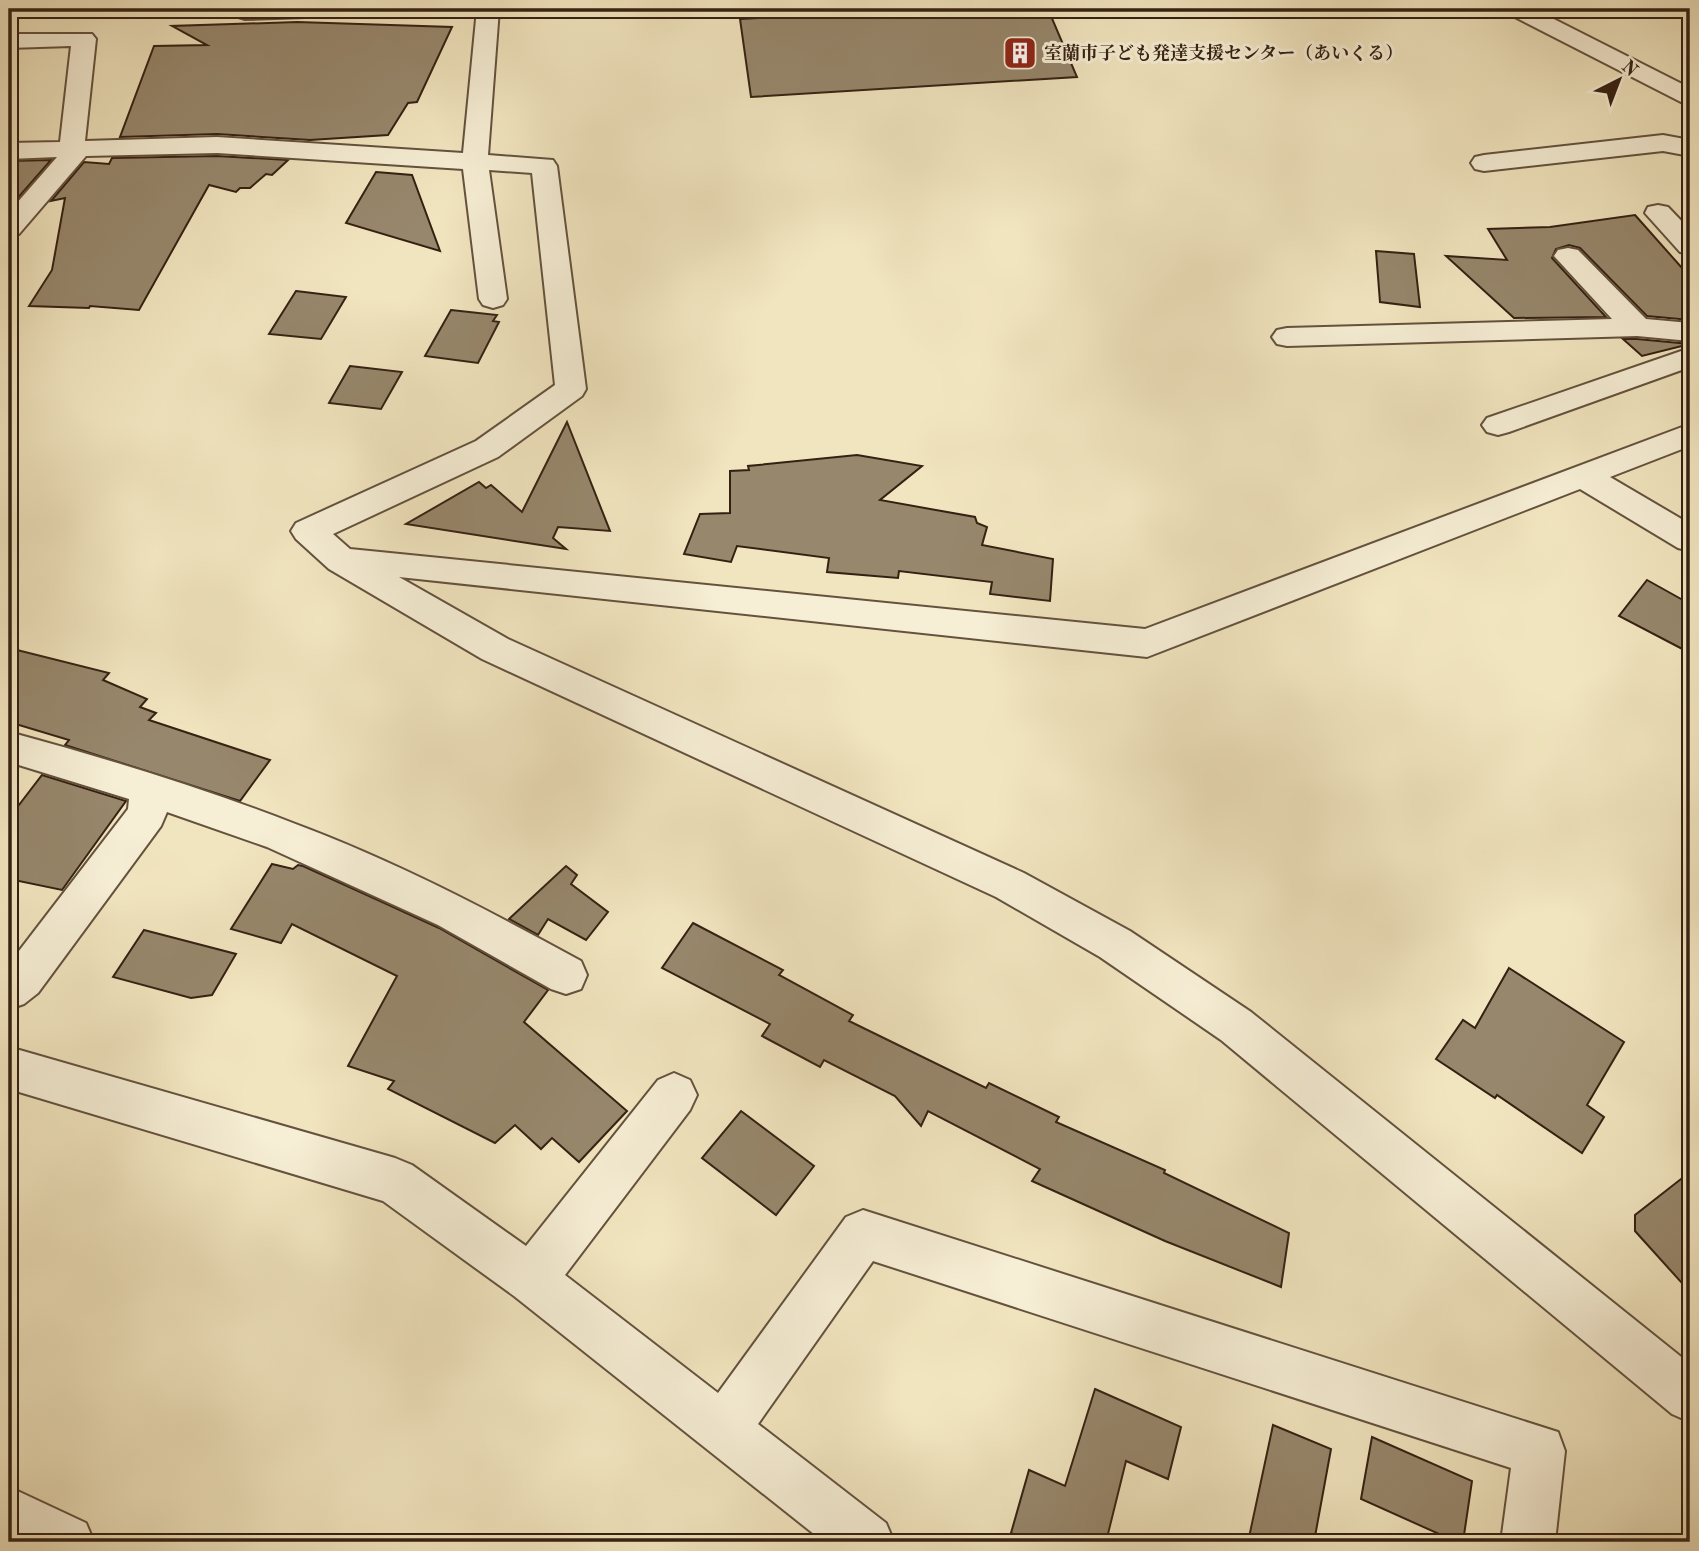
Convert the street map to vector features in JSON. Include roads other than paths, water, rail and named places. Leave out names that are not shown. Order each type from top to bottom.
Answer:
[{"type":"street","points":[[237,9],[245,12],[335,9]]},
{"type":"street","points":[[488,9],[475,162],[493,299]]},
{"type":"street","points":[[1517,9],[1690,97]]},
{"type":"street","points":[[9,41],[84,29],[76,147],[9,228]]},
{"type":"street","points":[[1661,81],[1690,82]]},
{"type":"street","points":[[1484,163],[1663,143],[1690,148]]},
{"type":"street","points":[[9,151],[216,145],[544,166],[571,389],[487,449],[308,531],[341,560],[495,649],[1010,885],[1115,944],[1236,1026],[1690,1396]]},
{"type":"street","points":[[1658,213],[1690,246]]},
{"type":"street","points":[[1567,256],[1637,327]]},
{"type":"street","points":[[1287,337],[1637,327],[1690,332]]},
{"type":"street","points":[[1498,425],[1690,357]]},
{"type":"street","points":[[341,560],[424,566],[1147,643],[1690,434]]},
{"type":"street","points":[[1583,476],[1690,539]]},
{"type":"street","points":[[9,747],[149,790],[281,835],[453,912],[566,975]]},
{"type":"street","points":[[9,990],[23,979],[147,814],[149,790]]},
{"type":"street","points":[[9,1068],[395,1181],[531,1279],[867,1542]]},
{"type":"street","points":[[531,1279],[674,1095]]},
{"type":"street","points":[[723,1429],[863,1234],[1539,1451],[1528,1542]]},
{"type":"street","points":[[9,1514],[67,1542]]},
{"type":"place","name":"室蘭市子ども発達支援センター（あいくる）","points":[[1020,53]]}]
